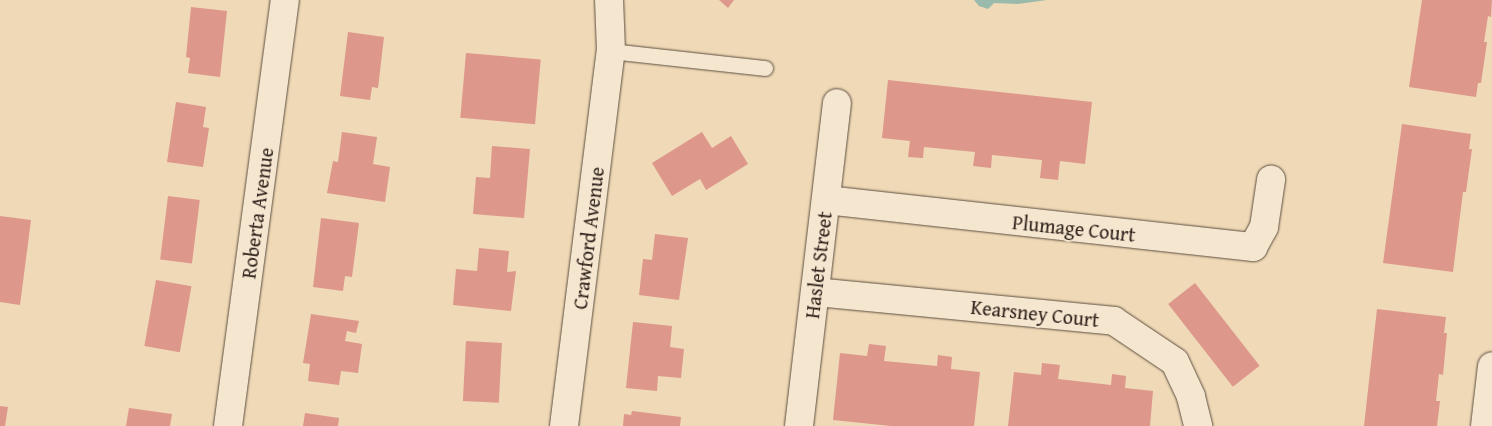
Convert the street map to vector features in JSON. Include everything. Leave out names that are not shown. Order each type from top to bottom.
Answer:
[{"type":"street","name":"Roberta Avenue","points":[[228,426],[286,0]]},
{"type":"street","points":[[609,0],[612,51]]},
{"type":"street","name":"Crawford Avenue","points":[[564,426],[612,51]]},
{"type":"street","name":"Haslet Street","points":[[799,426],[837,103]]},
{"type":"street","name":"Plumage Court","points":[[826,200],[1254,247],[1264,226],[1271,180]]},
{"type":"street","name":"Kearsney Court","points":[[815,292],[1114,321],[1175,362],[1191,397],[1198,426]]},
{"type":"street","points":[[1485,426],[1492,366]]},
{"type":"lane","points":[[612,51],[765,68]]},
{"type":"shaded area","points":[[974,0],[1047,0],[1018,4],[994,3],[988,9],[979,6]]},
{"type":"building","points":[[719,0],[734,0],[728,8]]},
{"type":"building","points":[[1422,0],[1492,0],[1491,17],[1488,16],[1484,42],[1487,42],[1481,83],[1478,83],[1476,97],[1409,87]]},
{"type":"building","points":[[191,7],[227,11],[220,77],[188,73],[190,58],[186,57]]},
{"type":"building","points":[[348,32],[384,37],[378,88],[372,87],[370,100],[340,96]]},
{"type":"building","points":[[466,53],[541,60],[535,124],[460,118]]},
{"type":"building","points":[[888,80],[1092,102],[1085,164],[1060,161],[1058,180],[1040,178],[1042,160],[992,155],[991,168],[973,166],[975,152],[924,147],[923,158],[908,157],[910,141],[882,138]]},
{"type":"building","points":[[176,102],[206,107],[203,127],[209,128],[203,167],[167,162]]},
{"type":"building","points":[[1402,124],[1471,134],[1469,149],[1472,149],[1466,192],[1463,192],[1453,272],[1383,263]]},
{"type":"building","points":[[342,132],[377,137],[373,164],[390,167],[385,202],[327,193],[333,161],[338,162]]},
{"type":"building","points":[[702,132],[712,148],[731,136],[748,164],[706,190],[700,179],[672,196],[652,163]]},
{"type":"building","points":[[492,146],[530,149],[524,218],[473,214],[476,177],[490,178]]},
{"type":"building","points":[[168,196],[200,200],[192,263],[160,260]]},
{"type":"building","points":[[0,216],[31,220],[20,305],[0,302]]},
{"type":"building","points":[[321,218],[359,223],[352,277],[345,276],[343,291],[313,287]]},
{"type":"building","points":[[655,234],[688,238],[679,300],[639,295],[643,259],[652,260]]},
{"type":"building","points":[[479,248],[509,251],[507,272],[516,271],[511,311],[453,305],[456,269],[477,271]]},
{"type":"building","points":[[156,280],[191,286],[180,352],[144,346]]},
{"type":"building","points":[[1195,283],[1260,366],[1233,387],[1168,304]]},
{"type":"building","points":[[1377,309],[1446,317],[1444,333],[1447,333],[1443,375],[1439,374],[1436,401],[1440,401],[1437,426],[1364,426]]},
{"type":"building","points":[[311,314],[359,321],[356,333],[347,331],[345,341],[362,344],[358,373],[341,371],[339,385],[308,381],[310,364],[303,363]]},
{"type":"building","points":[[633,322],[672,326],[670,347],[684,349],[681,378],[658,376],[657,391],[626,388]]},
{"type":"building","points":[[466,341],[502,343],[499,403],[463,401]]},
{"type":"building","points":[[869,344],[886,346],[884,361],[937,366],[938,355],[952,357],[951,369],[980,372],[974,426],[891,426],[833,420],[840,353],[867,356]]},
{"type":"building","points":[[1042,363],[1060,365],[1058,379],[1111,385],[1112,374],[1126,376],[1125,388],[1153,391],[1150,426],[1008,426],[1014,372],[1041,375]]},
{"type":"building","points":[[0,406],[8,407],[5,426],[0,426]]},
{"type":"building","points":[[129,408],[172,414],[170,426],[126,426]]},
{"type":"building","points":[[632,411],[681,417],[680,426],[623,426],[624,414],[631,415]]},
{"type":"building","points":[[305,413],[339,418],[338,426],[303,426]]}]
